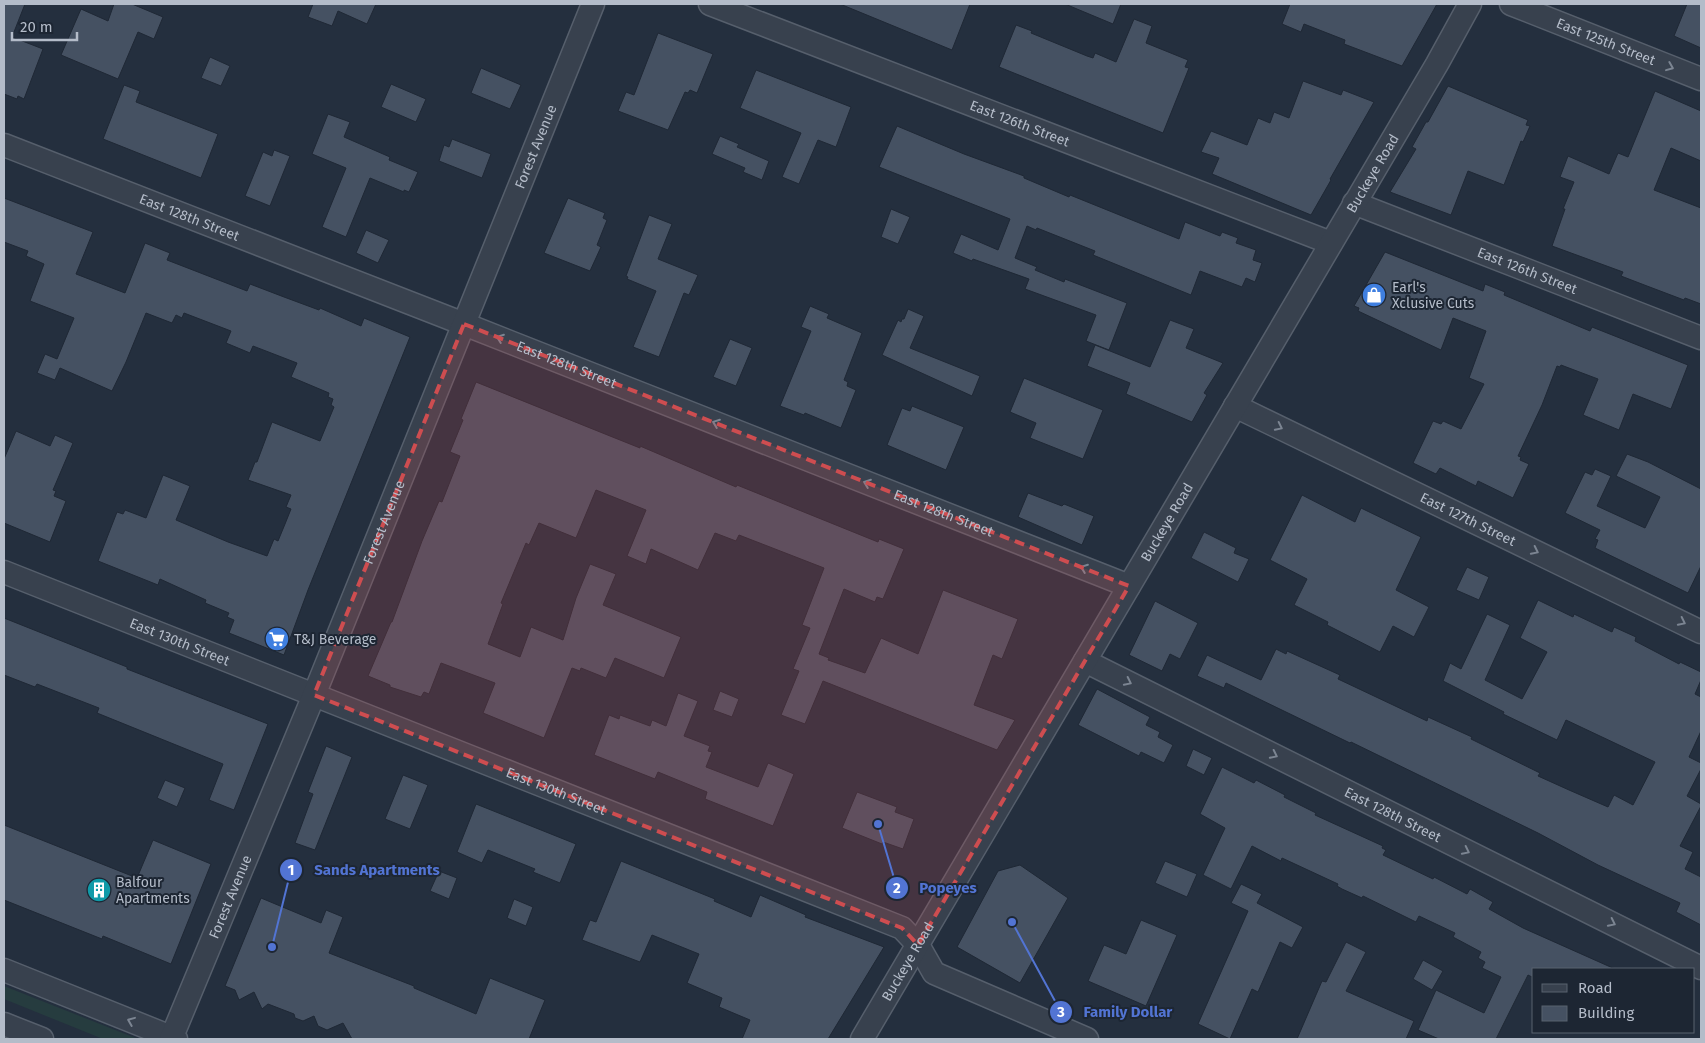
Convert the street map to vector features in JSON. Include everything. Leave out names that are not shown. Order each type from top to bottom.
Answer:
[{"type":"street","name":"Forest Avenue","points":[[173,1039],[593,4]]},
{"type":"street","name":"East 126th Street","points":[[710,4],[1331,243]]},
{"type":"street","name":"Buckeye Road","points":[[862,1039],[1470,4]]},
{"type":"street","name":"East 125th Street","points":[[1511,4],[1701,79]]},
{"type":"street","name":"East 128th Street","points":[[4,145],[1129,586]]},
{"type":"street","name":"East 126th Street","points":[[1354,203],[1701,338]]},
{"type":"street","name":"East 127th Street","points":[[1235,406],[1701,632]]},
{"type":"street","name":"East 130th Street","points":[[4,572],[902,928],[918,945],[934,973],[1087,1039]]},
{"type":"street","name":"East 128th Street","points":[[1084,661],[1701,968]]},
{"type":"street","points":[[4,970],[173,1039]]},
{"type":"street","points":[[4,1024],[42,1039]]},
{"type":"highlighted area","points":[[464,324],[1129,586],[918,945],[902,928],[314,695]]},
{"type":"green space","points":[[4,986],[138,1039],[103,1039],[4,999]]},
{"type":"building","points":[[4,4],[25,4],[12,37],[43,49],[24,99],[18,96],[17,99],[4,94]]},
{"type":"building","points":[[114,4],[132,4],[163,17],[154,39],[138,32],[118,79],[61,55],[81,9],[108,21]]},
{"type":"building","points":[[313,4],[376,4],[367,24],[338,11],[332,26],[308,17]]},
{"type":"building","points":[[840,4],[970,4],[952,50]]},
{"type":"building","points":[[1065,4],[1121,4],[1113,24]]},
{"type":"building","points":[[1290,4],[1437,4],[1402,66],[1344,44],[1345,40],[1304,24],[1301,32],[1282,24]]},
{"type":"building","points":[[1687,4],[1701,4],[1701,48],[1674,36]]},
{"type":"building","points":[[1134,19],[1152,26],[1146,43],[1188,60],[1185,67],[1189,68],[1163,133],[999,67],[1016,25],[1087,56],[1093,58],[1095,53],[1116,62]]},
{"type":"building","points":[[658,33],[713,54],[697,93],[690,90],[688,93],[685,92],[668,130],[618,111],[626,92],[634,95]]},
{"type":"building","points":[[210,57],[230,66],[221,86],[201,78]]},
{"type":"building","points":[[481,68],[521,85],[510,109],[471,93]]},
{"type":"building","points":[[756,70],[851,107],[836,147],[818,140],[799,184],[782,177],[801,133],[740,108]]},
{"type":"building","points":[[1303,81],[1341,95],[1343,90],[1374,102],[1311,215],[1212,174],[1219,158],[1201,152],[1211,131],[1247,145],[1258,118],[1270,123],[1274,112],[1289,118]]},
{"type":"building","points":[[391,84],[426,99],[416,122],[381,107]]},
{"type":"building","points":[[124,85],[140,91],[136,102],[218,134],[201,178],[103,139]]},
{"type":"building","points":[[1448,86],[1528,120],[1526,125],[1530,126],[1523,142],[1521,141],[1504,185],[1468,171],[1451,215],[1390,192],[1416,149],[1412,147]]},
{"type":"building","points":[[1655,91],[1701,111],[1701,161],[1671,148],[1654,190],[1701,208],[1701,304],[1685,298],[1684,300],[1621,276],[1623,272],[1552,246],[1565,209],[1563,209],[1574,182],[1560,177],[1568,156],[1609,174],[1618,153],[1628,157]]},
{"type":"building","points":[[328,114],[350,122],[344,137],[390,157],[389,160],[418,172],[409,192],[404,190],[404,192],[370,178],[346,237],[322,227],[346,168],[312,154]]},
{"type":"building","points":[[897,126],[964,154],[1024,176],[1024,178],[1069,197],[1070,195],[1179,239],[1185,222],[1220,236],[1222,232],[1238,238],[1236,243],[1256,250],[1253,260],[1262,263],[1255,282],[1246,278],[1242,287],[1200,271],[1191,295],[1093,255],[1095,251],[1037,228],[1036,230],[1027,226],[1015,258],[1037,267],[1035,270],[1064,282],[1065,279],[1127,303],[1109,350],[1086,341],[1096,315],[1025,289],[1029,279],[953,253],[961,234],[998,250],[1010,219],[879,167]]},
{"type":"building","points":[[720,136],[739,144],[737,147],[769,161],[762,180],[743,172],[745,168],[712,154]]},
{"type":"building","points":[[452,139],[491,154],[482,178],[439,161],[444,145],[449,147]]},
{"type":"building","points":[[274,150],[290,156],[270,206],[245,196],[263,152],[272,156]]},
{"type":"building","points":[[4,198],[93,232],[76,274],[125,293],[145,243],[170,253],[167,260],[247,291],[250,284],[319,310],[320,308],[361,326],[364,318],[410,337],[308,590],[284,655],[229,633],[234,620],[227,617],[229,613],[205,603],[206,600],[160,579],[158,585],[98,561],[117,512],[123,514],[125,510],[146,518],[163,475],[190,486],[176,520],[267,556],[274,539],[278,541],[291,509],[286,507],[291,495],[248,480],[255,462],[257,462],[272,422],[320,441],[334,407],[331,405],[333,399],[328,397],[329,393],[291,377],[297,363],[253,346],[250,353],[226,343],[231,331],[184,313],[182,318],[176,315],[172,323],[146,313],[112,391],[60,368],[55,380],[37,373],[45,354],[57,359],[74,318],[30,301],[44,264],[26,256],[28,251],[4,242]]},
{"type":"building","points":[[568,198],[605,213],[603,218],[607,220],[597,245],[601,247],[590,271],[544,253]]},
{"type":"building","points":[[891,209],[910,217],[898,244],[881,237]]},
{"type":"building","points":[[649,215],[672,224],[658,259],[698,275],[689,295],[684,293],[659,357],[633,347],[656,291],[627,279],[628,277],[626,276]]},
{"type":"building","points":[[366,230],[389,240],[378,263],[356,253]]},
{"type":"building","points":[[1385,252],[1483,291],[1485,284],[1505,292],[1504,295],[1590,331],[1592,327],[1688,365],[1671,409],[1633,394],[1619,430],[1583,415],[1598,379],[1561,365],[1560,367],[1557,366],[1542,405],[1518,456],[1521,457],[1520,460],[1529,464],[1513,498],[1478,481],[1476,486],[1440,468],[1436,474],[1413,463],[1433,421],[1441,424],[1443,421],[1461,429],[1484,384],[1469,378],[1486,331],[1453,318],[1441,350],[1358,311],[1359,308],[1354,306]]},
{"type":"building","points":[[810,306],[829,314],[827,318],[862,333],[844,380],[848,382],[847,386],[856,390],[841,428],[805,413],[804,415],[780,406],[811,331],[801,327]]},
{"type":"building","points":[[908,309],[924,316],[910,348],[980,376],[972,396],[882,355],[898,320],[901,322],[904,319]]},
{"type":"building","points":[[1170,320],[1194,329],[1186,348],[1223,363],[1204,393],[1207,395],[1192,422],[1126,394],[1130,383],[1087,366],[1095,345],[1150,367]]},
{"type":"building","points":[[730,339],[752,348],[736,386],[713,377]]},
{"type":"building","points":[[1024,378],[1103,410],[1083,459],[1030,438],[1036,423],[1010,412]]},
{"type":"building","points":[[476,382],[640,448],[640,446],[736,487],[737,485],[878,542],[879,539],[904,549],[883,599],[877,597],[875,602],[844,589],[819,654],[829,658],[828,660],[865,673],[881,638],[918,654],[943,590],[1018,619],[1002,659],[993,655],[974,705],[1015,720],[997,750],[823,681],[805,724],[781,715],[799,671],[793,669],[810,628],[802,625],[824,568],[739,535],[736,541],[715,533],[698,570],[651,549],[646,564],[627,556],[646,510],[596,490],[576,538],[539,523],[529,545],[526,543],[501,603],[503,604],[488,644],[520,657],[531,627],[563,640],[576,598],[590,564],[616,574],[603,605],[681,637],[664,678],[615,658],[606,678],[581,668],[580,671],[572,668],[544,738],[483,713],[495,683],[441,663],[429,694],[424,692],[421,697],[390,687],[390,685],[368,676],[392,622],[422,541],[439,501],[442,502],[460,456],[450,452]]},
{"type":"building","points":[[912,406],[964,427],[946,470],[887,445],[902,408],[910,411]]},
{"type":"building","points":[[16,431],[50,446],[55,435],[73,443],[53,490],[56,491],[54,496],[66,501],[50,542],[4,523],[4,459]]},
{"type":"building","points":[[1627,454],[1648,462],[1701,489],[1701,566],[1688,593],[1595,548],[1598,540],[1595,539],[1600,530],[1565,513],[1585,472],[1592,475],[1595,469],[1611,476],[1597,506],[1645,528],[1660,497],[1616,476]]},
{"type":"building","points":[[1028,493],[1094,516],[1082,545],[1018,517]]},
{"type":"building","points":[[1302,495],[1355,522],[1361,508],[1421,537],[1396,590],[1429,607],[1414,637],[1393,626],[1380,652],[1327,625],[1328,622],[1294,605],[1307,579],[1270,560]]},
{"type":"building","points":[[1204,532],[1236,548],[1234,553],[1249,559],[1238,582],[1191,558]]},
{"type":"building","points":[[1467,567],[1489,577],[1479,600],[1456,590]]},
{"type":"building","points":[[1538,600],[1573,617],[1574,614],[1612,632],[1614,627],[1636,637],[1635,641],[1679,664],[1680,662],[1701,672],[1701,680],[1695,694],[1701,697],[1701,731],[1689,757],[1701,763],[1701,769],[1687,796],[1701,804],[1701,806],[1680,846],[1693,852],[1685,869],[1701,877],[1701,925],[1676,912],[1680,903],[1598,865],[1538,833],[1226,683],[1224,688],[1197,676],[1207,655],[1261,680],[1276,649],[1286,654],[1287,651],[1340,675],[1338,679],[1427,721],[1428,717],[1472,737],[1471,739],[1540,773],[1538,776],[1569,790],[1608,807],[1614,795],[1633,805],[1655,762],[1566,720],[1557,740],[1503,714],[1504,712],[1443,681],[1450,663],[1461,669],[1487,614],[1510,625],[1485,680],[1522,699],[1547,652],[1520,638]]},
{"type":"building","points":[[1155,601],[1198,623],[1180,659],[1170,654],[1162,671],[1129,655]]},
{"type":"building","points":[[4,618],[268,724],[234,810],[209,800],[223,764],[97,713],[99,708],[37,684],[35,687],[4,675]]},
{"type":"building","points":[[1097,689],[1150,717],[1146,725],[1160,732],[1158,737],[1173,745],[1164,763],[1141,752],[1139,756],[1078,725]]},
{"type":"building","points":[[720,691],[739,699],[732,717],[713,710]]},
{"type":"building","points":[[678,693],[698,701],[684,736],[710,746],[708,751],[712,752],[706,767],[758,787],[768,763],[794,774],[773,826],[705,799],[707,792],[658,772],[655,779],[594,755],[609,715],[619,719],[620,715],[650,726],[652,720],[666,726]]},
{"type":"building","points":[[326,746],[352,757],[315,850],[295,843],[313,794],[308,792]]},
{"type":"building","points":[[1193,749],[1212,758],[1204,775],[1186,766]]},
{"type":"building","points":[[1222,767],[1254,783],[1256,780],[1316,813],[1315,815],[1383,846],[1382,848],[1386,850],[1383,855],[1433,879],[1434,877],[1467,894],[1470,889],[1493,902],[1489,909],[1523,928],[1613,968],[1532,968],[1532,977],[1528,975],[1496,1039],[1439,1039],[1418,1030],[1436,990],[1484,1013],[1501,977],[1482,968],[1485,962],[1478,958],[1481,952],[1453,937],[1455,933],[1419,916],[1416,922],[1363,896],[1362,898],[1342,889],[1337,886],[1338,884],[1282,858],[1281,861],[1252,846],[1231,889],[1203,875],[1225,828],[1200,814]]},
{"type":"building","points":[[403,775],[428,785],[410,829],[385,819]]},
{"type":"building","points":[[165,780],[185,788],[177,807],[157,798]]},
{"type":"building","points":[[857,792],[897,807],[895,812],[914,819],[903,849],[883,842],[882,844],[842,828]]},
{"type":"building","points":[[476,804],[576,844],[560,883],[533,872],[535,869],[488,850],[482,863],[457,852]]},
{"type":"building","points":[[4,825],[137,878],[153,840],[211,864],[171,964],[103,936],[102,939],[4,900]]},
{"type":"building","points":[[621,861],[715,899],[714,901],[751,917],[760,895],[806,915],[805,917],[884,947],[828,1039],[742,1039],[750,1020],[719,1007],[722,998],[687,983],[699,954],[652,935],[640,962],[582,940],[590,920],[596,922]]},
{"type":"building","points":[[1165,861],[1197,874],[1187,897],[1155,883]]},
{"type":"building","points":[[1020,865],[1068,898],[1020,983],[957,947],[998,871]]},
{"type":"building","points":[[439,871],[457,878],[449,899],[430,891]]},
{"type":"building","points":[[1241,884],[1262,894],[1257,903],[1303,927],[1292,948],[1280,942],[1258,992],[1252,989],[1230,1039],[1198,1024],[1248,911],[1231,903]]},
{"type":"building","points":[[261,898],[321,923],[326,910],[343,917],[329,953],[414,986],[414,988],[476,1014],[490,978],[545,1000],[529,1039],[352,1039],[343,1023],[327,1030],[318,1026],[314,1016],[303,1021],[295,1018],[294,1014],[268,1004],[262,1009],[254,992],[239,1000],[235,990],[225,986]]},
{"type":"building","points":[[514,899],[533,907],[526,926],[507,918]]},
{"type":"building","points":[[1141,920],[1177,935],[1146,1006],[1088,981],[1104,945],[1126,954]]},
{"type":"building","points":[[1346,942],[1366,952],[1346,991],[1414,1021],[1406,1039],[1297,1039],[1322,981],[1326,982]]},
{"type":"building","points":[[1423,960],[1443,971],[1432,990],[1413,979]]},
{"type":"place","name":"Earl's Xclusive Cuts","points":[[1374,295]]},
{"type":"place","name":"T&J Beverage","points":[[277,639]]},
{"type":"place","name":"Popeyes","points":[[878,824]]},
{"type":"place","name":"Balfour Apartments","points":[[99,890]]},
{"type":"place","name":"Family Dollar","points":[[1012,922]]},
{"type":"place","name":"Sands Apartments","points":[[272,947]]}]
